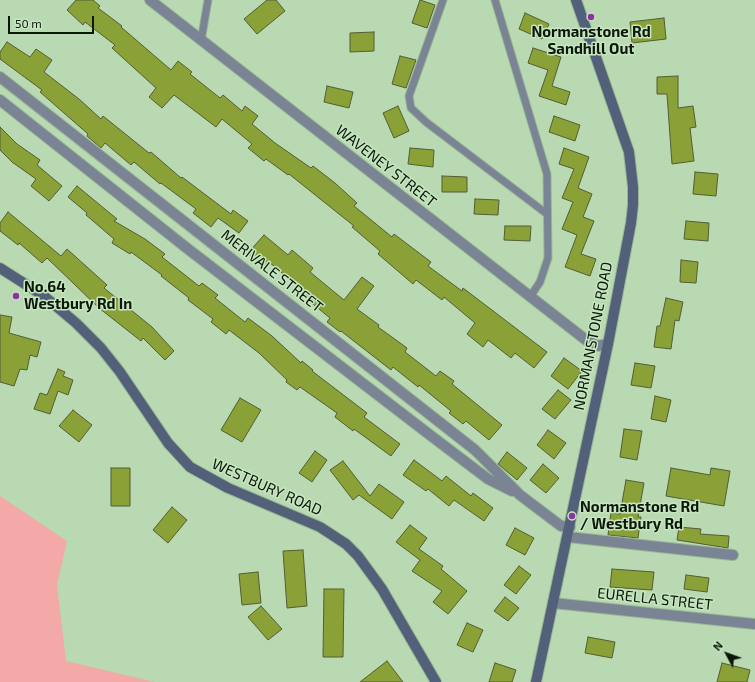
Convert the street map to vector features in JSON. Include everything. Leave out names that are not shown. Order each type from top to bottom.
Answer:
[{"type":"street","name":"WAVENEY STREET","points":[[150,0],[586,340],[597,346],[608,344]]},
{"type":"street","name":"NORMANSTONE ROAD","points":[[536,682],[608,344],[631,223],[633,205],[629,152],[576,0]]},
{"type":"street","name":"MERIVALE STREET","points":[[0,77],[475,450],[520,495],[569,532],[733,555]]},
{"type":"street","name":"MERIVALE STREET","points":[[0,100],[188,248],[464,460],[492,481],[520,495]]},
{"type":"street","name":"WESTBURY ROAD","points":[[0,268],[44,296],[76,323],[101,348],[120,372],[168,443],[190,467],[228,488],[320,527],[346,544],[358,556],[382,589],[436,682]]},
{"type":"street","name":"EURELLA STREET","points":[[553,603],[755,624]]},
{"type":"lane","points":[[201,41],[208,0]]},
{"type":"lane","points":[[443,0],[409,96],[411,108],[426,122],[548,214]]},
{"type":"lane","points":[[495,0],[547,174],[548,258],[540,282],[530,297]]},
{"type":"shaded area","points":[[0,496],[67,541],[57,585],[66,661],[155,682],[0,682]]},
{"type":"building","points":[[76,0],[93,0],[100,6],[98,8],[122,26],[121,27],[171,70],[178,61],[192,72],[190,74],[220,98],[223,95],[242,111],[245,106],[258,116],[252,124],[275,143],[311,168],[313,166],[357,203],[354,206],[392,237],[394,234],[431,262],[428,266],[462,291],[463,288],[547,352],[534,368],[515,353],[511,358],[488,340],[483,347],[467,334],[475,323],[444,297],[442,300],[416,280],[413,284],[378,254],[380,251],[352,227],[354,226],[289,174],[288,175],[266,159],[264,161],[248,148],[252,144],[222,119],[216,127],[174,95],[162,108],[149,97],[156,88],[112,48],[115,45],[85,22],[83,25],[67,10]]},
{"type":"building","points":[[267,0],[276,0],[285,11],[257,34],[244,19]]},
{"type":"building","points":[[420,0],[435,5],[427,28],[412,23]]},
{"type":"building","points":[[525,13],[549,24],[542,39],[519,29]]},
{"type":"building","points":[[664,18],[666,39],[632,43],[630,22]]},
{"type":"building","points":[[374,32],[374,51],[350,52],[350,33]]},
{"type":"building","points":[[7,42],[30,57],[36,49],[52,60],[44,72],[79,99],[101,119],[103,116],[149,153],[151,152],[181,178],[182,177],[231,214],[233,210],[248,221],[239,233],[218,218],[211,227],[193,213],[196,209],[161,183],[160,184],[134,162],[131,165],[105,143],[101,148],[87,136],[88,134],[40,92],[42,90],[0,59],[0,52]]},
{"type":"building","points":[[533,48],[561,57],[552,86],[570,92],[566,105],[539,96],[548,70],[528,63]]},
{"type":"building","points":[[400,56],[416,60],[406,88],[392,84]]},
{"type":"building","points":[[678,76],[678,108],[693,106],[696,127],[690,128],[694,161],[672,164],[667,94],[657,94],[657,77]]},
{"type":"building","points":[[327,86],[353,92],[349,108],[324,102]]},
{"type":"building","points":[[398,106],[409,131],[394,138],[383,113]]},
{"type":"building","points":[[554,116],[580,125],[575,141],[549,132]]},
{"type":"building","points":[[0,127],[17,144],[40,160],[37,165],[62,186],[49,201],[31,186],[36,179],[12,162],[0,150]]},
{"type":"building","points":[[410,148],[434,150],[433,167],[408,164]]},
{"type":"building","points":[[564,148],[589,157],[578,188],[592,194],[583,217],[594,221],[581,254],[596,259],[590,276],[565,267],[577,235],[562,229],[573,202],[562,198],[574,169],[559,164]]},
{"type":"building","points":[[695,172],[718,174],[716,196],[693,194]]},
{"type":"building","points":[[442,176],[467,177],[467,192],[442,192]]},
{"type":"building","points":[[77,186],[117,219],[114,221],[145,239],[165,254],[162,257],[199,286],[202,283],[218,295],[215,298],[245,322],[248,318],[272,336],[301,363],[302,361],[313,370],[312,371],[367,413],[364,417],[400,444],[391,456],[354,429],[353,431],[335,417],[337,413],[300,387],[297,390],[286,382],[287,380],[259,353],[229,330],[226,334],[211,322],[213,319],[188,300],[189,298],[161,276],[162,275],[131,252],[130,254],[112,243],[114,239],[68,197]]},
{"type":"building","points":[[475,199],[499,200],[498,215],[474,214]]},
{"type":"building","points":[[8,212],[61,256],[67,249],[107,285],[104,288],[152,327],[174,351],[165,360],[143,338],[141,341],[99,308],[47,258],[42,263],[19,243],[18,245],[0,231],[0,223]]},
{"type":"building","points":[[686,221],[709,223],[708,241],[684,239]]},
{"type":"building","points":[[505,226],[531,226],[530,241],[504,240]]},
{"type":"building","points":[[264,235],[288,255],[292,250],[313,268],[310,272],[344,300],[362,277],[374,286],[357,309],[379,325],[378,327],[407,348],[405,352],[436,376],[440,371],[454,381],[452,384],[502,425],[489,440],[466,421],[463,424],[449,413],[451,411],[419,385],[418,387],[393,367],[391,370],[327,322],[330,318],[302,295],[305,292],[269,262],[265,267],[248,253]]},
{"type":"building","points":[[681,260],[698,262],[696,283],[680,282]]},
{"type":"building","points":[[666,298],[683,302],[679,321],[675,320],[671,349],[654,347],[657,326],[660,326]]},
{"type":"building","points":[[0,315],[12,317],[9,333],[41,342],[37,357],[30,355],[27,370],[20,369],[14,386],[0,382]]},
{"type":"building","points":[[564,358],[582,371],[568,389],[551,376]]},
{"type":"building","points":[[635,363],[655,366],[651,388],[631,385]]},
{"type":"building","points":[[58,369],[65,372],[63,376],[73,380],[68,395],[58,391],[50,414],[34,409],[40,393],[47,395]]},
{"type":"building","points":[[558,390],[571,400],[555,419],[542,409]]},
{"type":"building","points":[[655,396],[671,400],[666,422],[651,419]]},
{"type":"building","points":[[240,398],[261,410],[242,442],[221,430]]},
{"type":"building","points":[[73,410],[92,425],[79,442],[59,426]]},
{"type":"building","points":[[624,429],[642,431],[637,460],[620,457]]},
{"type":"building","points":[[548,430],[566,443],[554,459],[537,445]]},
{"type":"building","points":[[315,451],[327,460],[312,482],[299,473]]},
{"type":"building","points":[[507,452],[527,468],[517,480],[498,464]]},
{"type":"building","points":[[414,460],[442,481],[446,476],[471,496],[473,493],[493,508],[484,521],[454,500],[449,506],[428,489],[426,491],[403,475]]},
{"type":"building","points":[[343,461],[370,496],[379,484],[404,502],[392,519],[359,495],[353,500],[330,470]]},
{"type":"building","points":[[543,464],[559,478],[546,493],[530,480]]},
{"type":"building","points":[[111,468],[130,468],[130,506],[111,506]]},
{"type":"building","points":[[671,468],[710,475],[711,468],[730,471],[724,506],[666,496]]},
{"type":"building","points":[[626,480],[644,483],[638,517],[641,517],[638,538],[608,535],[611,513],[620,514]]},
{"type":"building","points":[[172,507],[187,520],[168,543],[153,530]]},
{"type":"building","points":[[410,525],[427,538],[419,549],[443,566],[441,569],[467,591],[448,614],[433,602],[442,591],[412,571],[420,560],[396,542]]},
{"type":"building","points":[[679,527],[701,529],[700,534],[729,536],[728,548],[677,540]]},
{"type":"building","points":[[515,528],[534,538],[525,555],[506,545]]},
{"type":"building","points":[[303,550],[307,606],[287,608],[283,551]]},
{"type":"building","points":[[519,566],[531,575],[516,594],[504,585]]},
{"type":"building","points":[[612,569],[654,572],[652,590],[610,587]]},
{"type":"building","points":[[258,572],[261,603],[242,605],[239,574]]},
{"type":"building","points":[[686,575],[709,578],[707,592],[684,589]]},
{"type":"building","points":[[324,589],[344,589],[343,657],[323,657]]},
{"type":"building","points":[[505,597],[519,608],[508,621],[494,611]]},
{"type":"building","points":[[261,606],[282,629],[268,640],[248,617]]},
{"type":"building","points":[[467,623],[483,630],[473,652],[457,645]]},
{"type":"building","points":[[588,637],[615,642],[612,658],[585,653]]},
{"type":"building","points":[[387,661],[403,682],[360,682]]},
{"type":"building","points":[[495,663],[516,670],[512,682],[489,682]]},
{"type":"building","points":[[722,663],[750,670],[747,682],[717,682]]},
{"type":"place","name":"Normanstone Rd Sandhill Out","points":[[591,17]]},
{"type":"place","name":"No.64 Westbury Rd In","points":[[16,296]]},
{"type":"place","name":"Normanstone Rd / Westbury Rd","points":[[572,516]]}]
